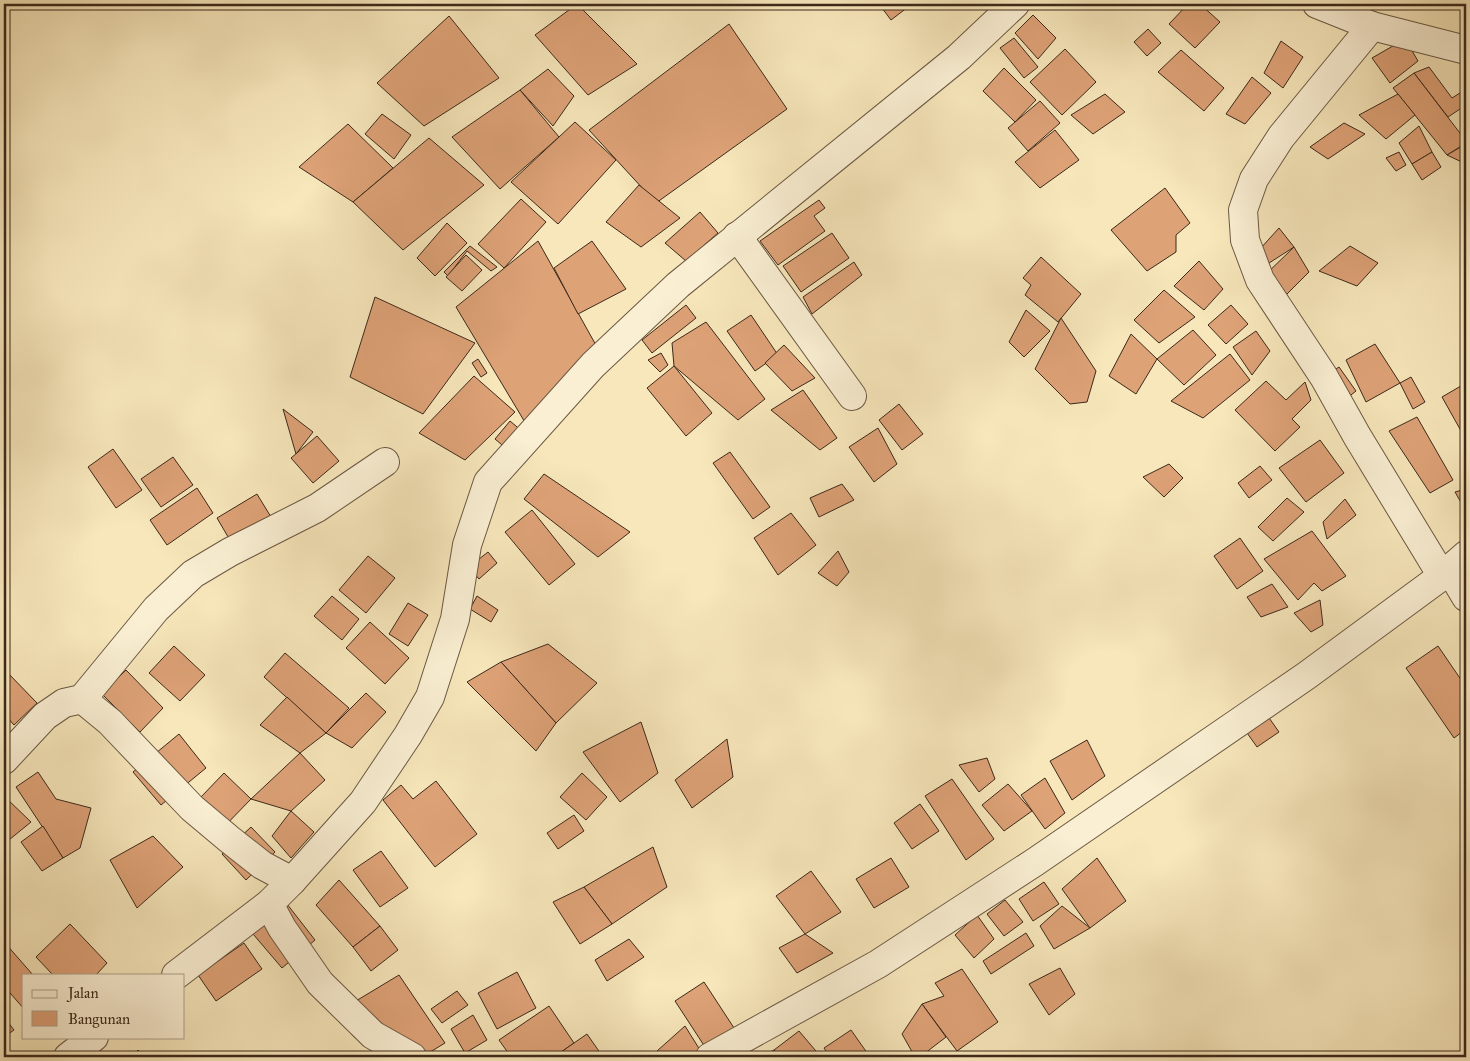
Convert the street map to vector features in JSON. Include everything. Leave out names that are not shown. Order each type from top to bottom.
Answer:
[{"type":"street","points":[[1318,4],[1372,26],[1466,50]]},
{"type":"street","points":[[177,974],[269,904],[292,881],[363,802],[408,736],[430,697],[455,619],[467,545],[488,482],[593,365],[678,285],[958,57],[997,10]]},
{"type":"street","points":[[1372,26],[1281,137],[1254,179],[1244,210],[1245,240],[1260,280],[1324,378],[1357,436],[1453,567],[1466,597]]},
{"type":"street","points":[[738,236],[852,396]]},
{"type":"street","points":[[4,760],[46,716],[64,704],[82,699],[156,609],[193,574],[230,552],[317,508],[385,462]]},
{"type":"street","points":[[710,1057],[878,964],[1035,862],[1298,682],[1453,567]]},
{"type":"street","points":[[82,699],[110,722],[192,808],[262,865],[292,881]]},
{"type":"street","points":[[269,904],[282,928],[320,983],[372,1035],[412,1057]]},
{"type":"street","points":[[68,1057],[93,1038]]},
{"type":"building","points":[[577,4],[637,64],[588,95],[535,35]]},
{"type":"building","points":[[879,4],[912,4],[891,20]]},
{"type":"building","points":[[1188,4],[1200,4],[1220,22],[1195,48],[1169,24]]},
{"type":"building","points":[[1033,15],[1056,38],[1038,59],[1015,33]]},
{"type":"building","points":[[449,16],[499,78],[424,126],[377,83]]},
{"type":"building","points":[[729,24],[787,109],[656,203],[589,130]]},
{"type":"building","points":[[1148,29],[1161,43],[1147,56],[1134,42]]},
{"type":"building","points":[[1014,38],[1038,67],[1024,78],[1000,48]]},
{"type":"building","points":[[1405,39],[1418,61],[1390,83],[1372,58]]},
{"type":"building","points":[[1281,41],[1303,57],[1283,88],[1264,73]]},
{"type":"building","points":[[1065,49],[1096,82],[1062,115],[1030,82]]},
{"type":"building","points":[[1181,50],[1224,88],[1204,111],[1158,72]]},
{"type":"building","points":[[1429,67],[1452,98],[1463,91],[1466,97],[1466,105],[1448,117],[1414,73]]},
{"type":"building","points":[[1004,68],[1036,100],[1015,122],[983,91]]},
{"type":"building","points":[[548,69],[574,96],[553,126],[520,90]]},
{"type":"building","points":[[1414,73],[1466,141],[1466,143],[1447,155],[1393,88]]},
{"type":"building","points":[[1252,77],[1271,93],[1245,124],[1226,114]]},
{"type":"building","points":[[520,90],[559,137],[500,189],[452,137]]},
{"type":"building","points":[[1105,94],[1125,112],[1093,134],[1071,115]]},
{"type":"building","points":[[1398,94],[1415,115],[1386,139],[1359,115]]},
{"type":"building","points":[[1040,101],[1060,123],[1028,151],[1008,128]]},
{"type":"building","points":[[382,114],[411,135],[394,159],[365,134]]},
{"type":"building","points":[[575,122],[616,160],[558,224],[511,182]]},
{"type":"building","points":[[1344,123],[1365,134],[1328,159],[1310,147]]},
{"type":"building","points":[[348,124],[393,168],[353,202],[299,167]]},
{"type":"building","points":[[1419,126],[1432,152],[1412,164],[1399,143]]},
{"type":"building","points":[[1055,130],[1079,160],[1040,188],[1015,162]]},
{"type":"building","points":[[429,138],[484,185],[403,250],[353,202]]},
{"type":"building","points":[[1466,144],[1466,164],[1447,155]]},
{"type":"building","points":[[1399,152],[1406,165],[1396,171],[1386,158]]},
{"type":"building","points":[[1432,152],[1441,167],[1422,180],[1412,164]]},
{"type":"building","points":[[639,185],[680,218],[641,247],[606,222]]},
{"type":"building","points":[[1165,188],[1190,223],[1176,235],[1176,252],[1147,271],[1111,230]]},
{"type":"building","points":[[521,199],[546,222],[504,268],[478,244]]},
{"type":"building","points":[[819,200],[825,208],[814,216],[825,231],[778,265],[760,241]]},
{"type":"building","points":[[700,212],[718,233],[686,261],[665,243]]},
{"type":"building","points":[[447,223],[467,243],[435,276],[417,258]]},
{"type":"building","points":[[1279,228],[1294,247],[1266,265],[1260,249]]},
{"type":"building","points":[[832,233],[849,258],[801,292],[783,266]]},
{"type":"building","points":[[538,241],[602,356],[526,424],[456,307]]},
{"type":"building","points":[[592,241],[626,289],[578,314],[554,268]]},
{"type":"building","points":[[470,246],[497,267],[491,271],[467,251],[448,276],[444,272]]},
{"type":"building","points":[[1350,246],[1378,263],[1357,286],[1319,271]]},
{"type":"building","points":[[1294,247],[1309,272],[1286,295],[1260,280]]},
{"type":"building","points":[[466,255],[482,270],[462,291],[446,277]]},
{"type":"building","points":[[1041,257],[1081,294],[1058,322],[1025,295],[1031,285],[1023,278]]},
{"type":"building","points":[[1199,261],[1223,289],[1204,310],[1174,286]]},
{"type":"building","points":[[854,262],[862,275],[812,314],[803,297]]},
{"type":"building","points":[[1164,290],[1195,317],[1159,343],[1134,320]]},
{"type":"building","points":[[375,297],[475,343],[423,414],[350,377]]},
{"type":"building","points":[[686,305],[696,318],[652,353],[642,340]]},
{"type":"building","points":[[1231,305],[1248,324],[1226,344],[1208,325]]},
{"type":"building","points":[[1026,310],[1050,331],[1024,357],[1009,342]]},
{"type":"building","points":[[751,315],[778,355],[755,371],[727,331]]},
{"type":"building","points":[[1061,318],[1096,371],[1087,402],[1070,404],[1035,369]]},
{"type":"building","points":[[706,322],[765,399],[738,420],[674,366],[672,343]]},
{"type":"building","points":[[1193,330],[1216,355],[1184,385],[1157,359]]},
{"type":"building","points":[[1256,331],[1270,351],[1252,375],[1233,347]]},
{"type":"building","points":[[1131,334],[1157,359],[1136,394],[1109,376]]},
{"type":"building","points":[[1375,344],[1400,383],[1366,402],[1346,360]]},
{"type":"building","points":[[784,345],[815,378],[792,391],[765,363]]},
{"type":"building","points":[[661,353],[668,365],[660,372],[648,360]]},
{"type":"building","points":[[1230,354],[1250,380],[1203,418],[1171,401]]},
{"type":"building","points":[[478,359],[487,373],[481,377],[472,363]]},
{"type":"building","points":[[674,366],[712,413],[686,436],[647,388]]},
{"type":"building","points":[[1339,367],[1356,391],[1342,402],[1324,377]]},
{"type":"building","points":[[474,376],[515,412],[465,460],[419,433]]},
{"type":"building","points":[[1411,377],[1425,402],[1413,409],[1400,383]]},
{"type":"building","points":[[1266,381],[1286,400],[1305,382],[1311,400],[1292,419],[1300,427],[1275,451],[1235,410]]},
{"type":"building","points":[[1466,383],[1466,438],[1465,438],[1442,397]]},
{"type":"building","points":[[803,390],[837,438],[820,450],[771,410]]},
{"type":"building","points":[[899,404],[923,434],[902,450],[879,420]]},
{"type":"building","points":[[283,409],[313,432],[296,454]]},
{"type":"building","points":[[1417,417],[1453,480],[1430,493],[1389,431]]},
{"type":"building","points":[[510,421],[523,432],[508,450],[495,439]]},
{"type":"building","points":[[878,428],[897,464],[874,482],[849,447]]},
{"type":"building","points":[[317,436],[339,461],[313,483],[291,458]]},
{"type":"building","points":[[1320,440],[1344,473],[1306,502],[1279,468]]},
{"type":"building","points":[[113,449],[142,490],[116,508],[88,467]]},
{"type":"building","points":[[730,452],[770,507],[753,519],[713,463]]},
{"type":"building","points":[[173,457],[193,485],[161,507],[141,479]]},
{"type":"building","points":[[1169,464],[1183,478],[1164,497],[1143,477]]},
{"type":"building","points":[[1260,466],[1272,480],[1249,498],[1238,483]]},
{"type":"building","points":[[544,474],[630,532],[598,557],[524,499]]},
{"type":"building","points":[[842,484],[854,500],[819,517],[810,498]]},
{"type":"building","points":[[197,488],[213,513],[167,545],[150,520]]},
{"type":"building","points":[[1466,489],[1466,511],[1455,492]]},
{"type":"building","points":[[257,494],[271,517],[231,542],[217,518]]},
{"type":"building","points":[[1287,498],[1304,512],[1273,541],[1258,527]]},
{"type":"building","points":[[1345,499],[1356,515],[1327,539],[1323,522]]},
{"type":"building","points":[[532,510],[575,564],[549,585],[505,532]]},
{"type":"building","points":[[791,513],[816,545],[778,575],[754,538]]},
{"type":"building","points":[[1312,531],[1346,576],[1322,591],[1314,583],[1298,600],[1264,559]]},
{"type":"building","points":[[1240,538],[1263,571],[1237,589],[1214,556]]},
{"type":"building","points":[[838,551],[849,572],[837,586],[818,573]]},
{"type":"building","points":[[488,552],[497,563],[479,579],[469,567]]},
{"type":"building","points":[[368,556],[395,578],[366,613],[339,590]]},
{"type":"building","points":[[1272,584],[1288,607],[1261,617],[1247,597]]},
{"type":"building","points":[[332,596],[359,619],[342,640],[314,616]]},
{"type":"building","points":[[477,596],[498,610],[491,622],[470,609]]},
{"type":"building","points":[[1320,600],[1323,625],[1311,632],[1294,613]]},
{"type":"building","points":[[408,603],[428,615],[408,646],[389,634]]},
{"type":"building","points":[[370,622],[409,658],[385,684],[346,648]]},
{"type":"building","points":[[548,644],[597,683],[556,723],[501,662]]},
{"type":"building","points":[[174,646],[205,675],[180,701],[149,673]]},
{"type":"building","points":[[1438,646],[1466,687],[1466,729],[1454,738],[1406,668]]},
{"type":"building","points":[[285,653],[349,708],[326,733],[264,677]]},
{"type":"building","points":[[501,662],[556,723],[536,751],[467,682]]},
{"type":"building","points":[[126,670],[163,708],[140,732],[102,694]]},
{"type":"building","points":[[6,671],[37,703],[14,725],[4,714],[4,674]]},
{"type":"building","points":[[366,693],[386,712],[352,748],[326,733]]},
{"type":"building","points":[[287,697],[326,733],[300,753],[260,725]]},
{"type":"building","points":[[1255,698],[1279,732],[1257,747],[1233,713]]},
{"type":"building","points":[[641,722],[658,773],[620,802],[583,752]]},
{"type":"building","points":[[179,734],[206,768],[161,805],[133,772]]},
{"type":"building","points":[[727,739],[733,777],[692,808],[675,780]]},
{"type":"building","points":[[1087,740],[1105,776],[1072,800],[1050,761]]},
{"type":"building","points":[[300,753],[325,780],[291,811],[251,799]]},
{"type":"building","points":[[987,758],[995,779],[979,792],[959,765]]},
{"type":"building","points":[[38,772],[56,799],[91,808],[80,848],[63,858],[16,787]]},
{"type":"building","points":[[224,773],[251,799],[220,831],[201,797]]},
{"type":"building","points":[[582,773],[607,797],[586,820],[560,797]]},
{"type":"building","points":[[1045,778],[1065,813],[1045,829],[1021,795]]},
{"type":"building","points":[[952,779],[994,839],[966,860],[925,796]]},
{"type":"building","points":[[436,781],[477,834],[435,867],[383,800],[401,785],[413,799]]},
{"type":"building","points":[[1008,784],[1032,811],[1004,831],[982,805]]},
{"type":"building","points":[[4,796],[31,822],[4,844]]},
{"type":"building","points":[[920,804],[939,831],[912,849],[894,823]]},
{"type":"building","points":[[291,811],[314,832],[291,858],[272,836]]},
{"type":"building","points":[[574,815],[584,831],[558,849],[547,833]]},
{"type":"building","points":[[43,826],[63,858],[42,871],[21,842]]},
{"type":"building","points":[[251,827],[275,852],[246,880],[222,854]]},
{"type":"building","points":[[153,836],[183,867],[137,908],[110,860]]},
{"type":"building","points":[[653,847],[667,887],[612,924],[584,887]]},
{"type":"building","points":[[381,851],[408,888],[380,907],[353,870]]},
{"type":"building","points":[[891,858],[909,887],[874,908],[856,879]]},
{"type":"building","points":[[1097,858],[1126,901],[1090,928],[1062,889]]},
{"type":"building","points":[[811,871],[841,912],[805,934],[776,896]]},
{"type":"building","points":[[339,880],[380,926],[353,947],[316,905]]},
{"type":"building","points":[[1044,882],[1059,904],[1033,921],[1019,899]]},
{"type":"building","points":[[584,887],[612,924],[580,944],[553,902]]},
{"type":"building","points":[[1005,900],[1023,922],[1004,936],[987,914]]},
{"type":"building","points":[[287,904],[315,940],[282,968],[253,934]]},
{"type":"building","points":[[1062,906],[1090,928],[1054,949],[1040,926]]},
{"type":"building","points":[[977,915],[994,939],[974,958],[955,935]]},
{"type":"building","points":[[70,924],[107,963],[97,974],[52,974],[36,957]]},
{"type":"building","points":[[380,926],[398,950],[371,971],[353,947]]},
{"type":"building","points":[[1026,933],[1034,946],[991,974],[983,961]]},
{"type":"building","points":[[805,934],[833,953],[797,973],[779,948]]},
{"type":"building","points":[[629,939],[644,957],[607,981],[595,960]]},
{"type":"building","points":[[5,943],[32,974],[22,974],[22,1007],[4,986]]},
{"type":"building","points":[[244,943],[262,969],[216,1001],[198,975]]},
{"type":"building","points":[[1060,968],[1075,994],[1049,1015],[1029,984]]},
{"type":"building","points":[[962,969],[998,1022],[957,1051],[922,1004],[944,996],[935,983]]},
{"type":"building","points":[[517,972],[536,1008],[497,1029],[478,993]]},
{"type":"building","points":[[399,975],[445,1043],[422,1057],[399,1057],[376,1018],[355,1038],[336,1013]]},
{"type":"building","points":[[704,982],[736,1031],[707,1050],[675,1001]]},
{"type":"building","points":[[457,991],[468,1005],[442,1023],[431,1009]]},
{"type":"building","points":[[922,1004],[946,1037],[920,1057],[915,1057],[902,1034]]},
{"type":"building","points":[[549,1006],[574,1043],[554,1057],[511,1057],[499,1040]]},
{"type":"building","points":[[473,1015],[487,1040],[465,1053],[451,1029]]},
{"type":"building","points":[[4,1017],[14,1030],[4,1037]]},
{"type":"building","points":[[685,1026],[700,1050],[687,1057],[663,1057],[657,1051]]},
{"type":"building","points":[[851,1030],[870,1057],[830,1057],[824,1048]]},
{"type":"building","points":[[799,1031],[821,1057],[779,1057],[774,1050]]},
{"type":"building","points":[[587,1034],[603,1057],[554,1057],[574,1043]]},
{"type":"building","points":[[138,1050],[145,1057],[131,1057]]},
{"type":"building","points":[[774,1050],[779,1057],[761,1057]]}]
